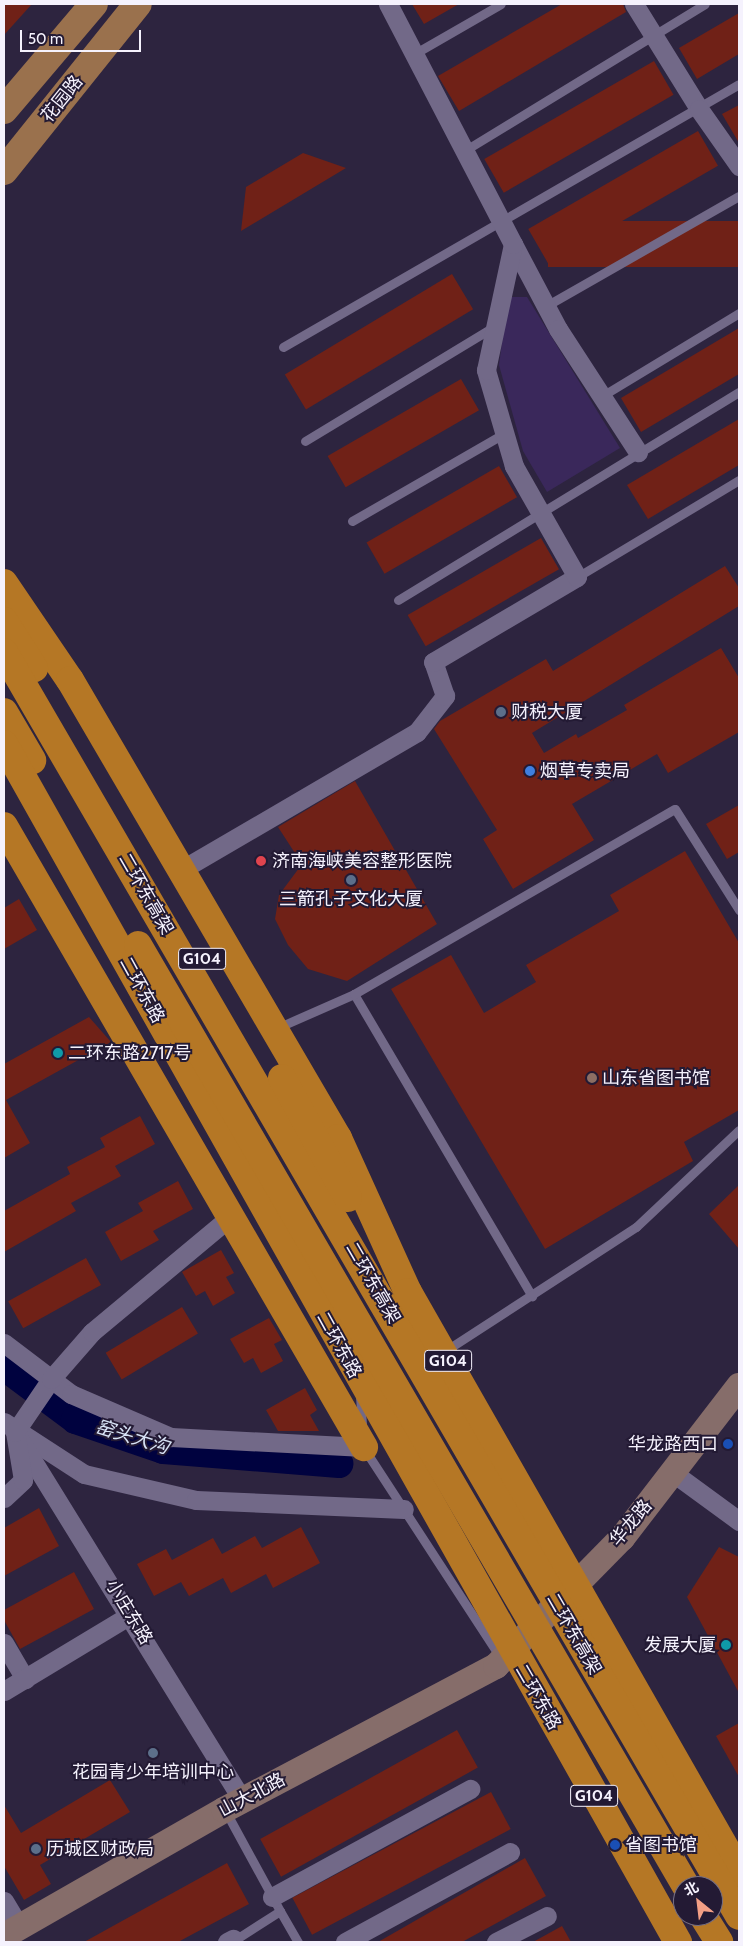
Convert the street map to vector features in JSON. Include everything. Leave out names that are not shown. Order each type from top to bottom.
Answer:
[{"type":"highway","points":[[4,583],[70,680],[338,1138],[408,1292]]},
{"type":"highway","points":[[4,610],[40,650],[232,986],[345,1194],[408,1292]]},
{"type":"highway","name":"G104","points":[[4,621],[360,1236],[408,1292],[576,1583],[739,1872]]},
{"type":"highway","name":"二环东高架","points":[[4,652],[739,1916]]},
{"type":"highway","name":"二环东高架","points":[[4,712],[680,1876]]},
{"type":"highway","name":"二环东路","points":[[4,744],[389,1435],[416,1506],[678,1942]]},
{"type":"highway","points":[[4,776],[266,1234],[324,1319]]},
{"type":"highway","name":"二环东路","points":[[4,826],[364,1447]]},
{"type":"highway","points":[[709,1926],[719,1942]]},
{"type":"main road","name":"花园路","points":[[4,110],[94,4]]},
{"type":"main road","name":"花园路","points":[[4,171],[138,4]]},
{"type":"main road","name":"华龙路","points":[[506,1654],[622,1538],[739,1386]]},
{"type":"main road","name":"山大北路","points":[[7,1922],[232,1802],[493,1667],[506,1654]]},
{"type":"street","points":[[388,4],[546,306],[638,452]]},
{"type":"street","points":[[634,4],[699,109],[739,166]]},
{"type":"street","points":[[181,870],[417,732],[444,696],[434,662],[578,577],[514,466],[486,370],[513,244]]},
{"type":"street","points":[[10,1427],[92,1332],[230,1216]]},
{"type":"street","points":[[4,1343],[71,1394],[171,1437],[364,1447]]},
{"type":"street","points":[[4,1498],[23,1480],[10,1427]]},
{"type":"street","points":[[10,1427],[84,1474],[196,1500],[416,1506]]},
{"type":"street","name":"小庄东路","points":[[10,1427],[130,1615],[232,1802]]},
{"type":"street","points":[[672,1472],[739,1521]]},
{"type":"street","points":[[4,1691],[130,1615]]},
{"type":"street","points":[[4,1643],[25,1679]]},
{"type":"street","points":[[276,1904],[470,1789]]},
{"type":"street","points":[[345,1942],[510,1852]]},
{"type":"street","points":[[496,1942],[547,1916]]},
{"type":"lane","points":[[414,54],[500,4]]},
{"type":"lane","points":[[464,151],[705,4]]},
{"type":"lane","points":[[282,347],[699,109],[739,84]]},
{"type":"lane","points":[[546,306],[739,196]]},
{"type":"lane","points":[[602,396],[739,313]]},
{"type":"lane","points":[[305,440],[495,326]]},
{"type":"lane","points":[[398,600],[739,392]]},
{"type":"lane","points":[[352,521],[504,433]]},
{"type":"lane","points":[[578,577],[739,480]]},
{"type":"lane","points":[[274,1030],[354,994],[675,809],[739,910]]},
{"type":"lane","points":[[354,994],[532,1296]]},
{"type":"lane","points":[[443,1352],[636,1227],[739,1130]]},
{"type":"lane","points":[[358,1380],[364,1447],[416,1506]]},
{"type":"lane","points":[[232,1802],[276,1904],[298,1942]]},
{"type":"lane","points":[[232,1941],[276,1904]]},
{"type":"shaded area","points":[[508,297],[527,297],[620,448],[547,492],[523,451],[499,365]]},
{"type":"building","points":[[4,4],[32,4],[4,35]]},
{"type":"building","points":[[412,4],[459,4],[424,24]]},
{"type":"building","points":[[562,4],[623,4],[626,12],[459,111],[438,76]]},
{"type":"building","points":[[739,13],[739,54],[697,79],[679,48]]},
{"type":"building","points":[[654,61],[674,95],[504,193],[484,159]]},
{"type":"building","points":[[739,105],[739,143],[722,114]]},
{"type":"building","points":[[698,131],[718,166],[548,264],[528,229]]},
{"type":"building","points":[[303,153],[346,168],[241,231],[246,187]]},
{"type":"building","points":[[548,221],[739,221],[739,267],[548,267]]},
{"type":"building","points":[[452,274],[473,309],[306,410],[285,374]]},
{"type":"building","points":[[739,328],[739,374],[641,432],[621,398]]},
{"type":"building","points":[[461,379],[479,410],[346,487],[328,456]]},
{"type":"building","points":[[739,419],[739,465],[648,519],[627,485]]},
{"type":"building","points":[[499,466],[517,497],[384,574],[366,542]]},
{"type":"building","points":[[541,538],[559,569],[426,646],[408,615]]},
{"type":"building","points":[[725,566],[739,588],[739,606],[532,733],[544,753],[576,734],[578,738],[627,710],[624,705],[721,648],[739,678],[739,732],[668,773],[657,754],[572,804],[594,840],[513,889],[483,839],[497,830],[434,729],[440,721],[546,659],[553,671]]},
{"type":"building","name":"三箭孔子文化大厦","points":[[355,781],[437,924],[347,981],[308,969],[288,945],[275,919],[279,895],[302,864],[278,827]]},
{"type":"building","points":[[739,805],[739,852],[727,859],[706,824]]},
{"type":"building","name":"山东省图书馆","points":[[685,851],[739,943],[739,1110],[684,1142],[693,1161],[545,1249],[391,989],[451,955],[484,1013],[536,982],[526,965],[619,911],[610,895]]},
{"type":"building","points":[[19,899],[37,930],[4,949],[4,908]]},
{"type":"building","name":"二环东路2717号","points":[[89,1017],[111,1042],[6,1100],[30,1143],[4,1158],[4,1064]]},
{"type":"building","points":[[140,1116],[155,1144],[115,1166],[121,1176],[71,1203],[76,1211],[4,1252],[4,1211],[70,1174],[67,1167],[105,1147],[100,1138]]},
{"type":"building","points":[[178,1181],[193,1209],[153,1231],[159,1240],[121,1261],[105,1232],[143,1211],[138,1203]]},
{"type":"building","points":[[739,1185],[739,1249],[709,1214]]},
{"type":"building","points":[[221,1250],[234,1273],[226,1277],[235,1293],[213,1306],[205,1291],[196,1296],[182,1272]]},
{"type":"building","points":[[86,1258],[101,1285],[23,1328],[8,1301]]},
{"type":"building","points":[[182,1307],[198,1334],[122,1379],[106,1353]]},
{"type":"building","points":[[269,1318],[282,1340],[274,1344],[283,1361],[261,1373],[253,1358],[244,1363],[230,1339]]},
{"type":"building","points":[[305,1388],[317,1410],[310,1415],[319,1431],[278,1431],[266,1410]]},
{"type":"building","points":[[39,1508],[59,1546],[4,1576],[4,1528]]},
{"type":"building","points":[[301,1527],[320,1563],[273,1588],[266,1574],[231,1593],[223,1578],[189,1596],[181,1582],[154,1596],[137,1564],[166,1549],[172,1560],[213,1538],[222,1554],[255,1536],[262,1548]]},
{"type":"building","name":"发展大厦","points":[[719,1547],[739,1557],[739,1693],[687,1597]]},
{"type":"building","points":[[74,1572],[94,1609],[20,1649],[4,1620],[4,1610]]},
{"type":"building","points":[[739,1723],[739,1777],[716,1736]]},
{"type":"building","points":[[457,1730],[478,1768],[281,1877],[260,1839]]},
{"type":"building","name":"历城区财政局","points":[[110,1780],[130,1812],[40,1865],[51,1884],[24,1900],[4,1866],[4,1805],[21,1833]]},
{"type":"building","points":[[491,1792],[511,1829],[312,1935],[292,1898]]},
{"type":"building","points":[[525,1858],[546,1896],[462,1942],[378,1942]]},
{"type":"building","points":[[227,1863],[249,1904],[178,1942],[84,1942]]},
{"type":"building","points":[[562,1926],[571,1942],[533,1942]]},
{"type":"waterway","name":"窑头大沟","points":[[4,1366],[75,1419],[163,1449],[338,1463]]},
{"type":"place","name":"财税大厦","points":[[501,712]]},
{"type":"place","name":"烟草专卖局","points":[[530,771]]},
{"type":"place","name":"济南海峡美容整形医院","points":[[261,861]]},
{"type":"place","name":"三箭孔子文化大厦","points":[[351,880]]},
{"type":"place","name":"二环东路2717号","points":[[58,1053]]},
{"type":"place","name":"山东省图书馆","points":[[592,1078]]},
{"type":"place","name":"华龙路西口","points":[[728,1444]]},
{"type":"place","name":"发展大厦","points":[[726,1645]]},
{"type":"place","name":"花园青少年培训中心","points":[[153,1753]]},
{"type":"place","name":"省图书馆","points":[[615,1845]]},
{"type":"place","name":"历城区财政局","points":[[36,1849]]}]
